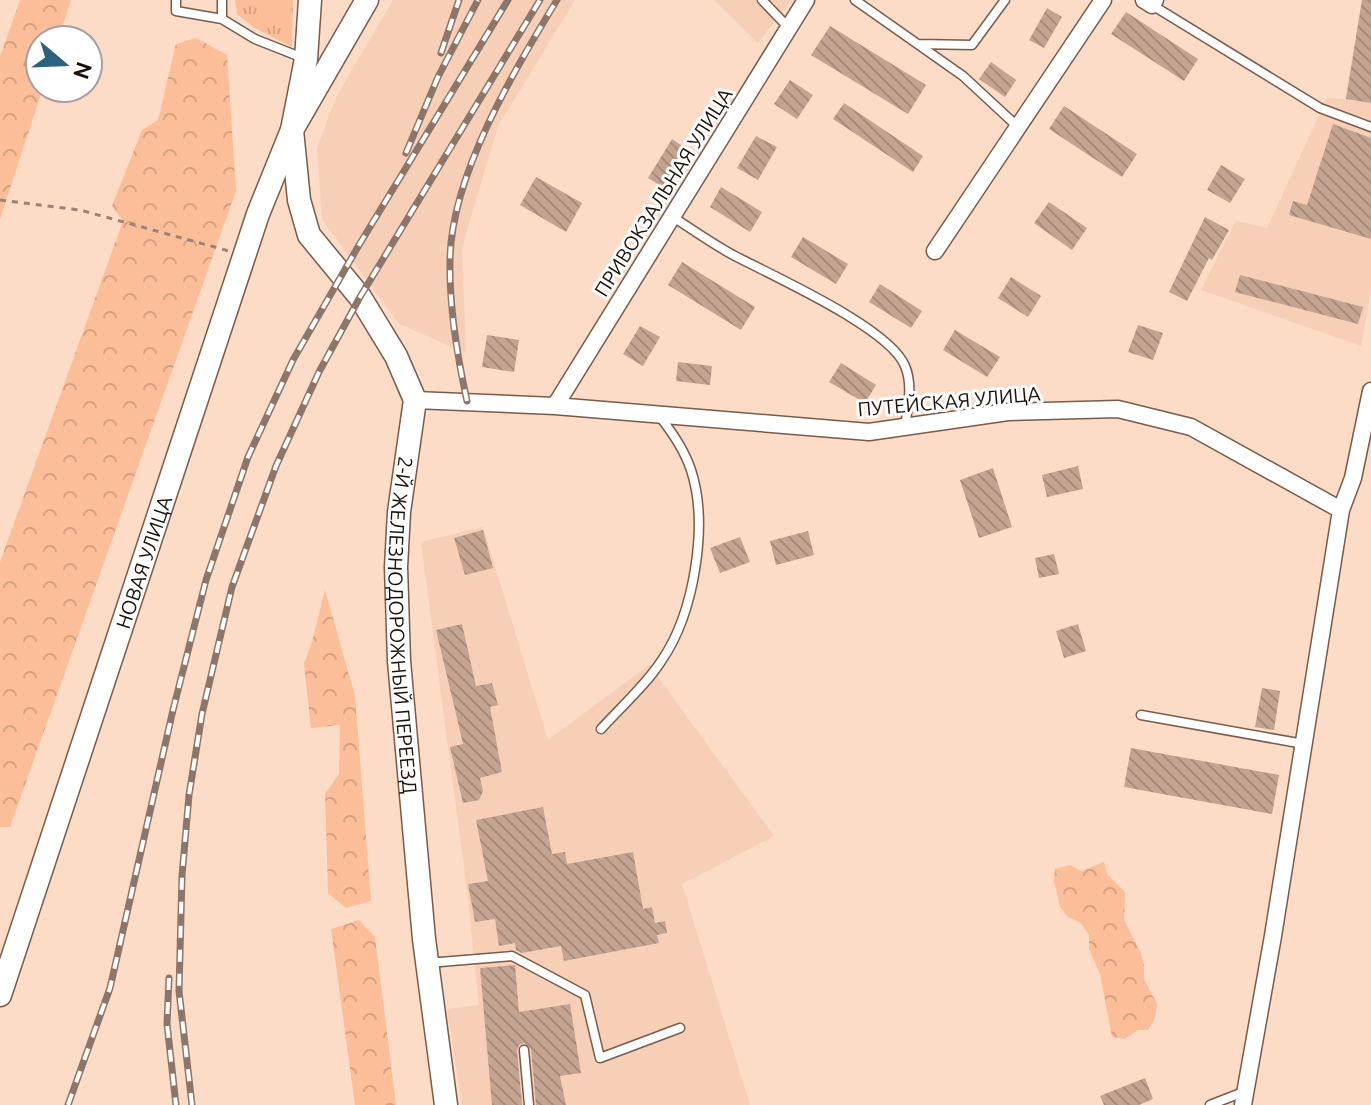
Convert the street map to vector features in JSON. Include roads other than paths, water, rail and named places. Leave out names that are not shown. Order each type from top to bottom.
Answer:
[{"type":"street","points":[[310,0],[306,59],[292,130],[299,200],[309,235],[360,297],[396,356],[415,400]]},
{"type":"street","points":[[292,130],[367,0]]},
{"type":"street","name":"ПРИВОКЗАЛЬНАЯ УЛИЦА","points":[[555,406],[806,0]]},
{"type":"street","points":[[935,251],[1103,0]]},
{"type":"street","name":"НОВАЯ УЛИЦА","points":[[0,995],[245,255],[292,130]]},
{"type":"street","points":[[1245,1098],[1341,510],[1353,478],[1371,391]]},
{"type":"street","name":"ПУТЕЙСКАЯ УЛИЦА","points":[[415,400],[555,406],[869,432],[1008,412],[1118,409],[1191,427],[1341,510]]},
{"type":"street","name":"2-Й ЖЕЛЕЗНОДОРОЖНЫЙ ПЕРЕЕЗД","points":[[415,400],[400,500],[396,567],[399,661],[427,963],[446,1105]]},
{"type":"lane","points":[[176,0],[176,11],[222,19],[255,39],[306,59]]},
{"type":"lane","points":[[222,0],[222,19]]},
{"type":"lane","points":[[762,0],[789,28]]},
{"type":"lane","points":[[855,0],[963,76],[1018,127]]},
{"type":"lane","points":[[917,44],[972,45],[1005,0]]},
{"type":"lane","points":[[1150,2],[1320,108],[1371,127]]},
{"type":"lane","points":[[672,216],[733,255],[859,323],[890,346],[904,363],[910,384],[905,426]]},
{"type":"lane","points":[[601,729],[662,661],[687,603],[697,565],[697,511],[691,471],[658,414]]},
{"type":"lane","points":[[1141,715],[1304,744]]},
{"type":"lane","points":[[427,963],[512,956],[571,987],[585,995],[600,1058],[680,1028]]},
{"type":"lane","points":[[524,1050],[529,1105]]},
{"type":"lane","points":[[1210,1105],[1245,1098]]},
{"type":"railway","points":[[441,53],[459,0]]},
{"type":"railway","points":[[406,153],[438,77],[478,0]]},
{"type":"railway","points":[[68,1105],[110,988],[206,580],[248,457],[293,360],[508,0]]},
{"type":"railway","points":[[192,1105],[179,991],[182,876],[189,795],[202,714],[232,587],[276,466],[319,372],[360,297],[540,0]]},
{"type":"railway","points":[[467,401],[451,295],[453,227],[473,159],[488,125],[557,0]]},
{"type":"railway","points":[[169,978],[167,1024],[176,1105]]}]
